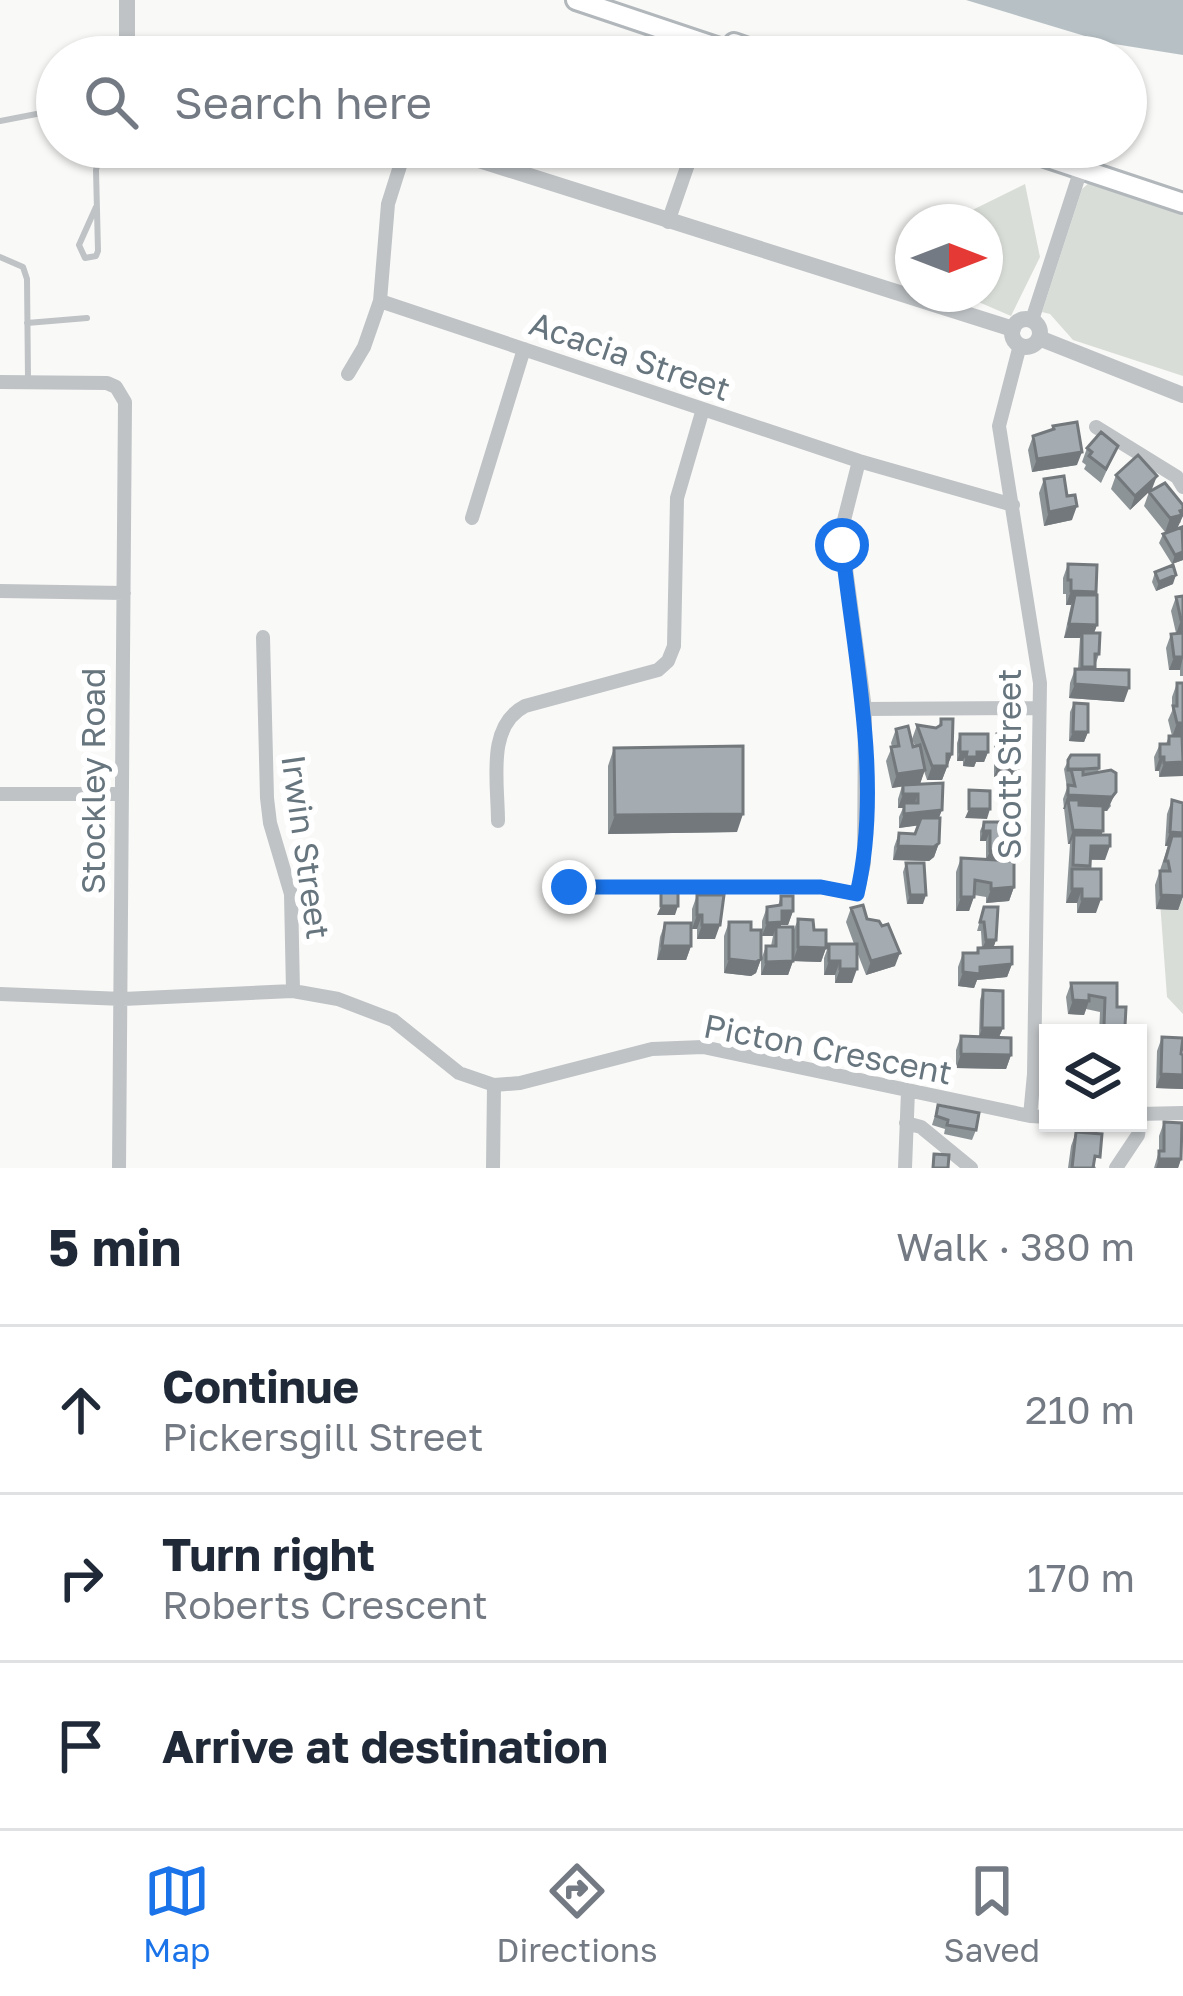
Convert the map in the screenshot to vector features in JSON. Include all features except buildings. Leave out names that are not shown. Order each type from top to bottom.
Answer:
[{"type":"main road","points":[[576,0],[685,36]]},
{"type":"main road","points":[[604,0],[693,36]]},
{"type":"main road","points":[[1091,168],[1183,203]]},
{"type":"main road","points":[[1094,168],[1183,193]]},
{"type":"street","points":[[127,36],[128,0]]},
{"type":"street","points":[[348,374],[364,347],[380,301],[388,204],[399,168]]},
{"type":"street","points":[[502,168],[1017,337],[1029,346],[1082,168]]},
{"type":"street","points":[[668,222],[687,168]]},
{"type":"street","name":"Acacia Street","points":[[380,301],[859,461],[1013,505]]},
{"type":"street","points":[[1035,329],[1183,395]]},
{"type":"street","name":"Scott Street","points":[[1017,337],[999,425],[1040,683],[1030,1116]]},
{"type":"street","points":[[472,518],[524,349]]},
{"type":"street","points":[[0,382],[28,382]]},
{"type":"street","name":"Stockley Road","points":[[28,382],[107,382],[122,394],[125,415],[118,1168]]},
{"type":"street","points":[[498,821],[498,746],[501,726],[511,713],[658,670],[668,661],[674,646],[677,498],[703,410]]},
{"type":"street","points":[[1096,427],[1177,477],[1183,487]]},
{"type":"street","points":[[569,887],[821,887],[857,894],[864,862],[865,709],[841,532],[859,461]]},
{"type":"street","points":[[0,591],[124,593]]},
{"type":"street","name":"Irwin Street","points":[[263,637],[267,798],[291,894],[293,992]]},
{"type":"street","points":[[865,709],[1039,708]]},
{"type":"street","points":[[0,794],[122,794]]},
{"type":"street","points":[[0,994],[123,999],[293,992],[338,999],[393,1020],[459,1073],[494,1085],[493,1168]]},
{"type":"street","name":"Picton Crescent","points":[[494,1085],[520,1083],[652,1049],[703,1047],[1039,1116]]},
{"type":"street","points":[[905,1168],[908,1091]]},
{"type":"street","points":[[1147,1114],[1183,1113]]},
{"type":"street","points":[[906,1123],[921,1127],[971,1168]]},
{"type":"street","points":[[1116,1168],[1138,1132]]},
{"type":"lane","points":[[0,122],[36,114]]},
{"type":"lane","points":[[96,207],[79,245],[86,258],[98,251],[97,168]]},
{"type":"lane","points":[[0,257],[23,267],[27,278],[28,382]]},
{"type":"lane","points":[[27,322],[87,318]]},
{"type":"shaded area","points":[[966,0],[1183,0],[1183,55],[1147,49],[1147,36],[1085,36]]},
{"type":"shaded area","points":[[1103,180],[1183,207],[1183,376],[1073,340],[1050,314],[1042,312],[1082,189]]},
{"type":"shaded area","points":[[1025,184],[1040,257],[1011,316],[1002,312],[1003,204],[984,204]]},
{"type":"shaded area","points":[[1159,888],[1183,889],[1183,1014],[1167,997]]},
{"type":"route","points":[[569,887],[821,887],[857,894],[864,862],[865,709],[842,545]]}]
